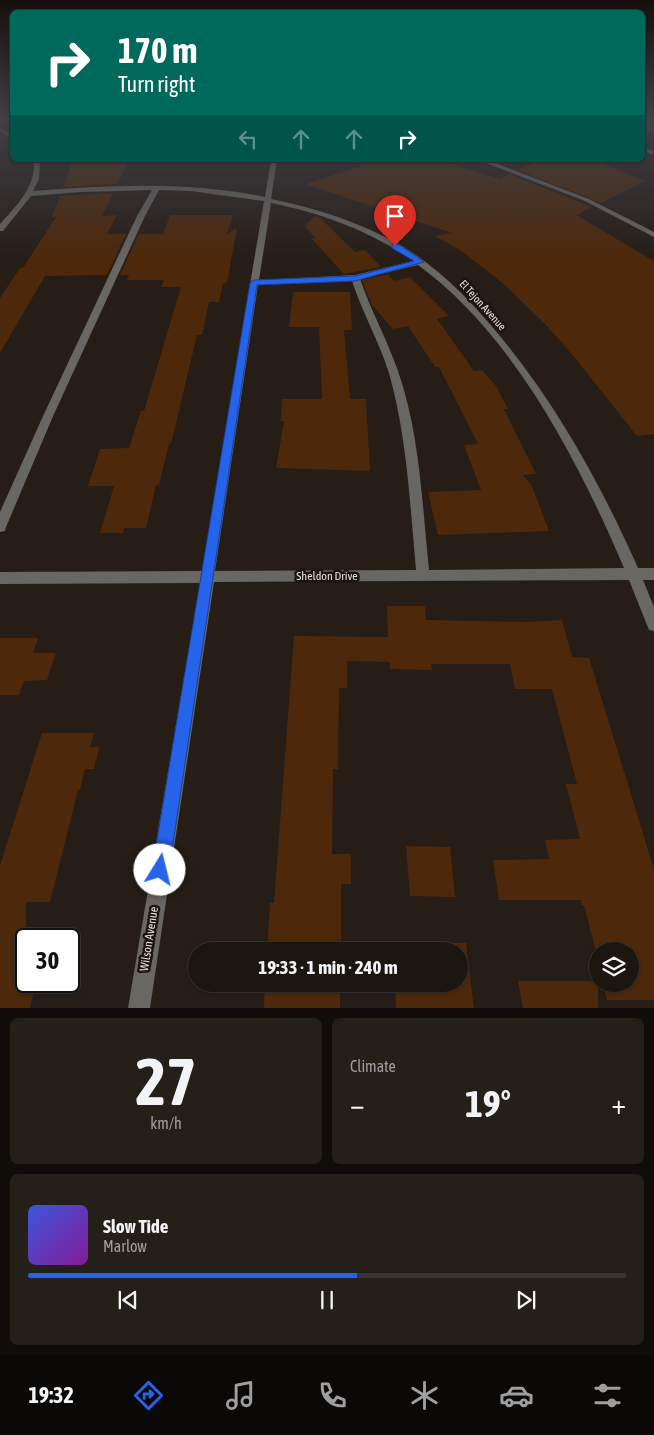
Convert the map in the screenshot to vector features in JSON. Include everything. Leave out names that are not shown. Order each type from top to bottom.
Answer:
[{"type":"street","points":[[0,229],[27,194],[38,173],[37,166]]},
{"type":"street","name":"Wilson Avenue","points":[[139,1008],[206,577],[273,166]]},
{"type":"street","points":[[497,166],[580,197],[654,235]]},
{"type":"street","name":"El Tejon Avenue","points":[[27,194],[92,188],[157,188],[210,191],[267,200],[307,210],[350,225],[395,246],[420,262],[466,300],[506,347],[544,399],[575,450],[607,510],[654,625]]},
{"type":"street","points":[[0,527],[49,414],[137,224],[157,188]]},
{"type":"street","points":[[254,283],[355,278],[420,262]]},
{"type":"street","points":[[355,278],[364,305],[393,370],[401,400],[411,457],[423,576]]},
{"type":"street","name":"Sheldon Drive","points":[[0,578],[654,574]]},
{"type":"building","points":[[71,166],[126,166],[117,184],[63,187]]},
{"type":"building","points":[[361,166],[459,166],[500,179],[509,174],[592,207],[576,215],[654,261],[654,434],[637,436],[547,326],[505,285],[463,252],[435,236],[452,233],[306,184]]},
{"type":"building","points":[[527,166],[609,166],[645,181],[601,203],[518,170]]},
{"type":"building","points":[[113,193],[102,216],[117,215],[107,234],[126,234],[107,275],[45,276],[0,353],[0,298],[20,268],[23,268],[56,217],[52,217],[60,196]]},
{"type":"building","points":[[170,215],[233,215],[227,234],[237,228],[227,283],[223,283],[219,302],[209,302],[202,335],[197,335],[171,444],[169,444],[159,485],[156,485],[146,528],[124,528],[123,533],[100,533],[114,486],[88,486],[100,449],[129,448],[141,411],[144,411],[181,287],[161,287],[164,280],[127,280],[129,275],[120,275],[139,234],[163,234]]},
{"type":"building","points":[[315,216],[319,217],[355,252],[365,250],[381,267],[344,274],[311,238],[315,238],[305,226]]},
{"type":"building","points":[[388,274],[394,281],[410,277],[449,316],[437,319],[474,371],[482,370],[496,386],[508,409],[504,409],[536,474],[523,475],[532,486],[549,531],[438,535],[428,492],[481,490],[464,445],[478,444],[439,367],[435,367],[408,326],[393,329],[372,305],[362,280]]},
{"type":"building","points":[[293,292],[350,292],[352,330],[344,330],[350,399],[366,399],[370,471],[276,468],[284,421],[281,421],[282,399],[322,399],[319,327],[289,327]]},
{"type":"building","points":[[387,606],[425,606],[426,620],[525,622],[562,620],[572,657],[589,658],[654,869],[654,1000],[607,1000],[605,992],[639,992],[639,942],[593,942],[581,900],[499,900],[493,860],[549,859],[545,840],[580,839],[566,784],[577,784],[552,689],[515,689],[510,664],[431,664],[432,670],[390,669],[390,662],[347,661],[347,688],[339,688],[338,769],[333,769],[332,854],[351,854],[351,884],[341,884],[341,942],[268,942],[270,903],[274,903],[294,636],[388,637]]},
{"type":"building","points":[[0,638],[38,638],[33,653],[56,653],[47,680],[24,681],[19,695],[0,695]]},
{"type":"building","points":[[42,733],[94,733],[90,747],[99,747],[94,769],[85,769],[80,790],[78,790],[50,902],[26,902],[26,928],[15,928],[15,993],[33,993],[30,1008],[0,1008],[0,866]]},
{"type":"building","points":[[406,846],[450,847],[455,897],[410,896]]},
{"type":"building","points":[[468,959],[474,1008],[396,1008],[395,992],[468,992]]},
{"type":"building","points":[[518,981],[589,981],[589,992],[598,992],[598,1008],[523,1008]]},
{"type":"building","points":[[265,992],[340,992],[340,1008],[264,1008]]},
{"type":"route","points":[[160,870],[254,283],[355,278],[420,262],[395,246]]}]
